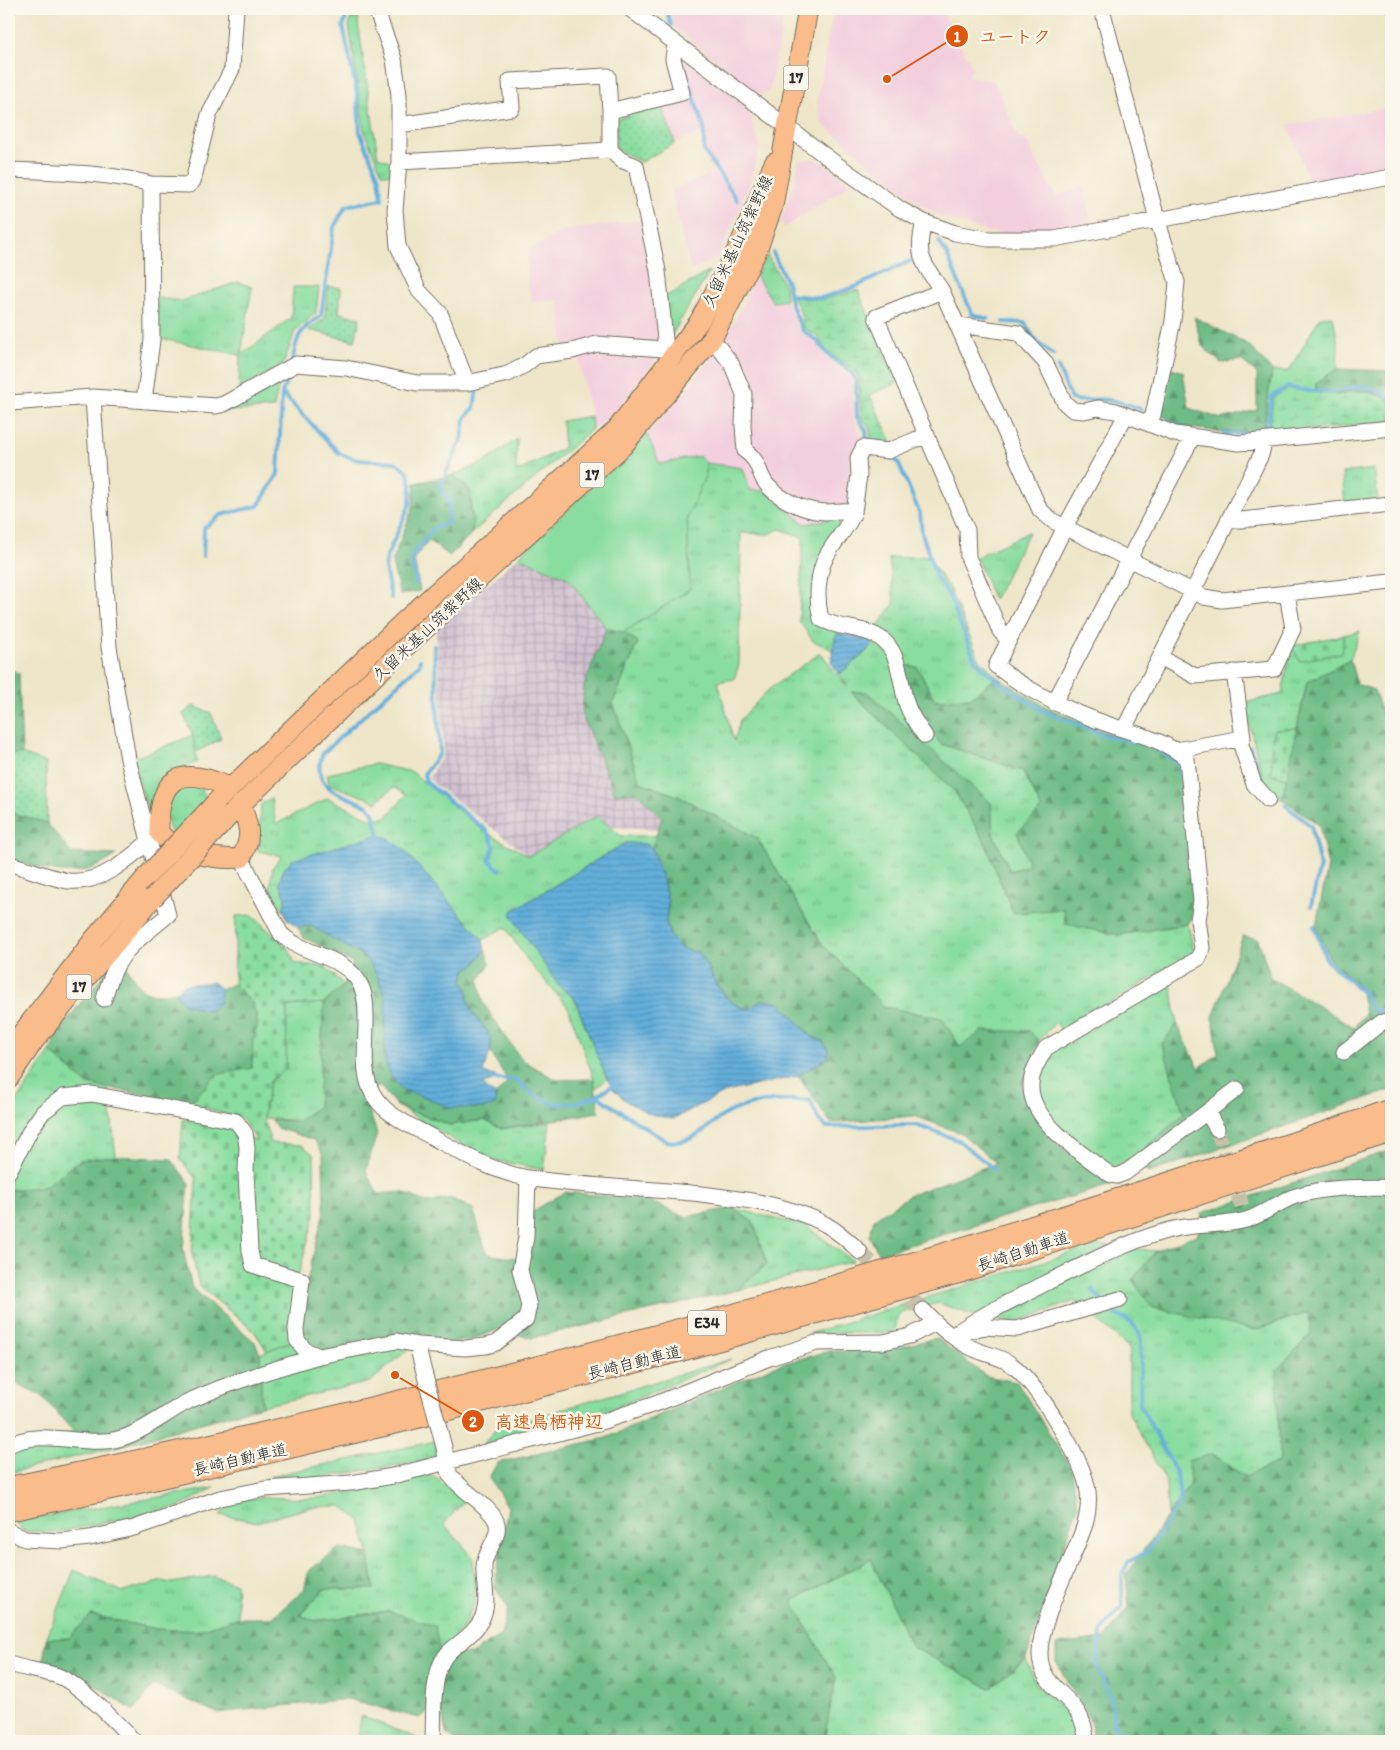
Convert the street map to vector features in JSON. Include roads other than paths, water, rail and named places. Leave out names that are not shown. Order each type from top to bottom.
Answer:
[{"type":"highway","name":"長崎自動車道","points":[[10,1498],[144,1460],[385,1404],[685,1330],[954,1254],[1391,1110]]},
{"type":"highway","name":"長崎自動車道","points":[[10,1498],[148,1480],[401,1421],[681,1350],[959,1272],[1391,1131]]},
{"type":"main road","name":"久留米基山筑紫野線","points":[[9,1050],[94,939],[147,876],[224,793],[404,621],[616,430],[671,350],[699,322],[739,246],[760,192],[782,146],[788,128],[808,9]]},
{"type":"main road","name":"久留米基山筑紫野線","points":[[9,1078],[34,1041],[153,898],[235,810],[623,446],[712,339],[757,250],[773,206],[782,146]]},
{"type":"main road","points":[[224,793],[198,776],[182,776],[168,785],[161,799],[155,836],[207,856],[241,858],[248,845],[249,832],[235,810]]},
{"type":"street","points":[[9,170],[114,176],[151,184],[189,185],[193,181],[209,114],[232,69],[236,9]]},
{"type":"street","points":[[376,9],[394,59],[399,95],[399,162],[395,210],[398,246],[419,291],[440,314],[467,383]]},
{"type":"street","points":[[630,9],[886,199],[924,222],[955,233],[988,239],[1018,241],[1054,239],[1157,218],[1391,177]]},
{"type":"street","points":[[1102,9],[1157,218],[1177,282],[1173,321],[1153,415],[1149,424]]},
{"type":"street","points":[[610,111],[682,93],[673,59],[675,43]]},
{"type":"street","points":[[399,125],[512,108],[510,81],[608,76],[610,150]]},
{"type":"street","points":[[9,403],[93,397],[216,406],[290,367],[346,368],[417,383],[467,383],[508,374],[525,365],[536,356],[572,351],[597,344],[671,350],[658,271],[636,166],[621,160],[610,150],[399,162]]},
{"type":"street","points":[[144,401],[152,340],[151,184]]},
{"type":"street","points":[[924,222],[919,239],[919,252],[942,291],[958,325],[1040,510],[1065,527],[1192,593],[1222,600],[1391,582]]},
{"type":"street","points":[[942,291],[876,317],[967,530],[968,557],[1000,631],[1008,640]]},
{"type":"street","points":[[958,325],[1018,333],[1045,362],[1066,404],[1073,410],[1084,411],[1098,408],[1126,415],[1192,438],[1239,443],[1391,428]]},
{"type":"street","points":[[712,339],[731,363],[744,394],[743,426],[745,451],[754,456],[767,485],[791,502],[816,512],[845,509],[854,512]]},
{"type":"street","points":[[93,397],[109,647],[128,759],[155,836],[168,915],[129,948],[119,959],[111,975],[104,999]]},
{"type":"street","points":[[1126,415],[1065,527],[996,666],[1015,681],[1054,703],[1176,750],[1187,759],[1196,831],[1201,901],[1198,920],[1202,948],[1199,958],[1046,1048],[1036,1064],[1031,1088],[1036,1106],[1059,1137],[1111,1175],[1117,1176],[1125,1173],[1237,1089]]},
{"type":"street","points":[[925,736],[907,705],[892,651],[882,638],[864,630],[832,625],[821,619],[817,603],[822,565],[849,525],[854,512],[858,494],[860,452],[863,448],[881,450],[927,436]]},
{"type":"street","points":[[1054,703],[1192,438]]},
{"type":"street","points":[[1124,729],[1261,455],[1264,442]]},
{"type":"street","points":[[1229,520],[1391,504]]},
{"type":"street","points":[[1160,658],[1195,676],[1274,669],[1292,629],[1287,592]]},
{"type":"street","points":[[1176,750],[1243,738],[1234,672]]},
{"type":"street","points":[[1239,739],[1254,784],[1268,800]]},
{"type":"street","points":[[9,864],[62,880],[84,880],[105,873],[130,858],[155,836]]},
{"type":"street","points":[[241,858],[281,934],[291,944],[338,963],[351,972],[361,986],[366,1005],[366,1067],[368,1087],[378,1105],[408,1125],[479,1163],[502,1172],[528,1178],[740,1198],[782,1207],[825,1224],[844,1236],[860,1252]]},
{"type":"street","points":[[1344,1052],[1382,1022],[1391,1020]]},
{"type":"street","points":[[9,1171],[31,1129],[43,1112],[62,1098],[92,1094],[236,1121],[245,1132],[248,1147],[246,1172],[250,1251],[254,1265],[302,1280],[296,1329],[297,1340],[304,1350],[319,1356]]},
{"type":"street","points":[[1207,1112],[1217,1129]]},
{"type":"street","points":[[9,1445],[20,1440],[45,1437],[103,1441],[123,1438],[188,1402],[240,1380],[319,1356],[397,1341],[419,1349],[465,1348],[486,1346],[496,1342],[526,1319],[529,1306],[520,1270],[526,1237],[528,1178]]},
{"type":"street","points":[[952,1336],[975,1319],[1120,1247],[1188,1226],[1224,1225],[1244,1213],[1264,1214],[1292,1198],[1318,1190],[1391,1187]]},
{"type":"street","points":[[952,1336],[983,1327],[1017,1329],[1120,1299]]},
{"type":"street","points":[[923,1310],[935,1323],[952,1336],[973,1349],[1012,1364],[1025,1376],[1047,1409],[1083,1472],[1087,1487],[1088,1503],[1085,1521],[1046,1622],[1040,1653],[1043,1673],[1076,1709],[1082,1719],[1086,1741]]},
{"type":"street","points":[[9,1531],[25,1539],[61,1541],[90,1538],[134,1528],[220,1498],[265,1489],[368,1480],[446,1457],[601,1422],[658,1403],[768,1358],[816,1343],[883,1342],[910,1336],[935,1323]]},
{"type":"street","points":[[419,1349],[449,1474],[497,1522],[497,1533],[484,1566],[487,1589],[481,1621],[473,1632],[446,1654],[439,1669],[433,1741]]},
{"type":"street","points":[[9,1664],[58,1676],[70,1682],[114,1720],[134,1741]]},
{"type":"water","points":[[838,633],[872,640],[873,643],[863,655],[840,674],[831,662],[835,638]]},
{"type":"water","points":[[373,836],[387,837],[403,849],[483,940],[485,950],[476,963],[465,970],[463,982],[468,990],[468,1000],[474,1014],[490,1036],[490,1050],[483,1073],[495,1076],[497,1080],[483,1084],[487,1090],[496,1095],[495,1105],[484,1108],[450,1108],[402,1090],[389,1074],[384,1056],[386,998],[377,975],[365,957],[311,926],[298,927],[287,919],[284,911],[285,896],[279,883],[283,870],[292,860]]},
{"type":"water","points":[[626,843],[645,844],[652,848],[668,902],[666,922],[670,936],[682,949],[699,952],[725,995],[740,1007],[749,1009],[762,1000],[780,1003],[811,1036],[823,1042],[829,1050],[827,1058],[798,1076],[726,1092],[673,1119],[650,1114],[627,1102],[613,1089],[607,1079],[574,998],[558,985],[512,917],[512,911]]},
{"type":"water","points":[[212,982],[221,989],[219,1003],[210,1011],[184,1004],[175,992],[184,985]]},
{"type":"waterway","points":[[292,362],[297,340],[303,330],[321,316],[334,227],[346,206],[382,199],[379,178],[360,132],[357,93],[343,26],[349,9]]},
{"type":"waterway","points":[[666,9],[671,25]]},
{"type":"waterway","points":[[685,70],[704,128],[704,151],[737,200]]},
{"type":"waterway","points":[[939,242],[947,254],[972,314],[988,319]]},
{"type":"waterway","points":[[773,253],[788,285],[791,303],[802,330],[817,341],[828,355],[851,372],[856,380],[857,417],[866,430],[867,440],[872,443]]},
{"type":"waterway","points":[[790,295],[821,298],[855,287],[910,261]]},
{"type":"waterway","points":[[1004,322],[1025,323],[1035,339],[1053,355]]},
{"type":"waterway","points":[[1058,367],[1071,399],[1079,401],[1110,400],[1141,409]]},
{"type":"waterway","points":[[289,374],[282,393],[339,453],[357,460],[395,462],[408,472],[411,485],[410,504],[387,556],[385,568],[391,598]]},
{"type":"waterway","points":[[1224,434],[1266,433],[1272,396],[1288,387],[1335,392],[1355,387],[1367,387],[1391,399]]},
{"type":"waterway","points":[[417,584],[411,557],[433,529],[449,522],[448,497],[439,488],[462,439],[465,418],[474,408],[477,388]]},
{"type":"waterway","points":[[203,556],[204,528],[221,515],[258,506],[278,474],[282,394]]},
{"type":"waterway","points":[[1164,420],[1185,429]]},
{"type":"waterway","points":[[888,455],[898,462],[920,514],[922,533],[936,577],[948,594],[975,660],[996,680],[1045,712],[1109,737],[1144,743]]},
{"type":"waterway","points":[[434,646],[440,753],[424,774],[426,782],[487,831],[494,846],[489,860],[500,870]]},
{"type":"waterway","points":[[380,840],[373,812],[368,806],[330,788],[320,775],[320,765],[323,753],[419,665],[420,660]]},
{"type":"waterway","points":[[1150,746],[1171,758],[1180,766],[1181,775]]},
{"type":"waterway","points":[[1250,747],[1260,776],[1270,790]]},
{"type":"waterway","points":[[1285,805],[1311,826],[1320,866],[1311,906]]},
{"type":"waterway","points":[[1314,926],[1327,961],[1363,992],[1373,1011],[1391,1009]]},
{"type":"waterway","points":[[492,1079],[516,1080],[534,1095],[554,1104],[576,1103],[597,1096],[666,1141],[677,1142],[702,1132],[725,1114],[752,1104],[771,1101],[810,1100],[818,1119],[826,1127],[916,1125],[958,1140],[994,1169]]},
{"type":"waterway","points":[[597,1096],[616,1083]]},
{"type":"waterway","points":[[1092,1289],[1102,1301]]},
{"type":"waterway","points":[[1106,1307],[1132,1323],[1141,1337],[1140,1405],[1176,1472],[1181,1502],[1147,1552],[1128,1562],[1122,1577],[1122,1607],[1102,1630],[1096,1665],[1110,1696],[1115,1728],[1126,1741]]},
{"type":"tunnel","points":[[1217,1129],[1242,1206]]},
{"type":"tunnel","points":[[860,1252],[923,1310]]},
{"type":"place","name":"ユートク","points":[[887,79]]},
{"type":"place","name":"高速鳥栖神辺","points":[[395,1375]]}]
